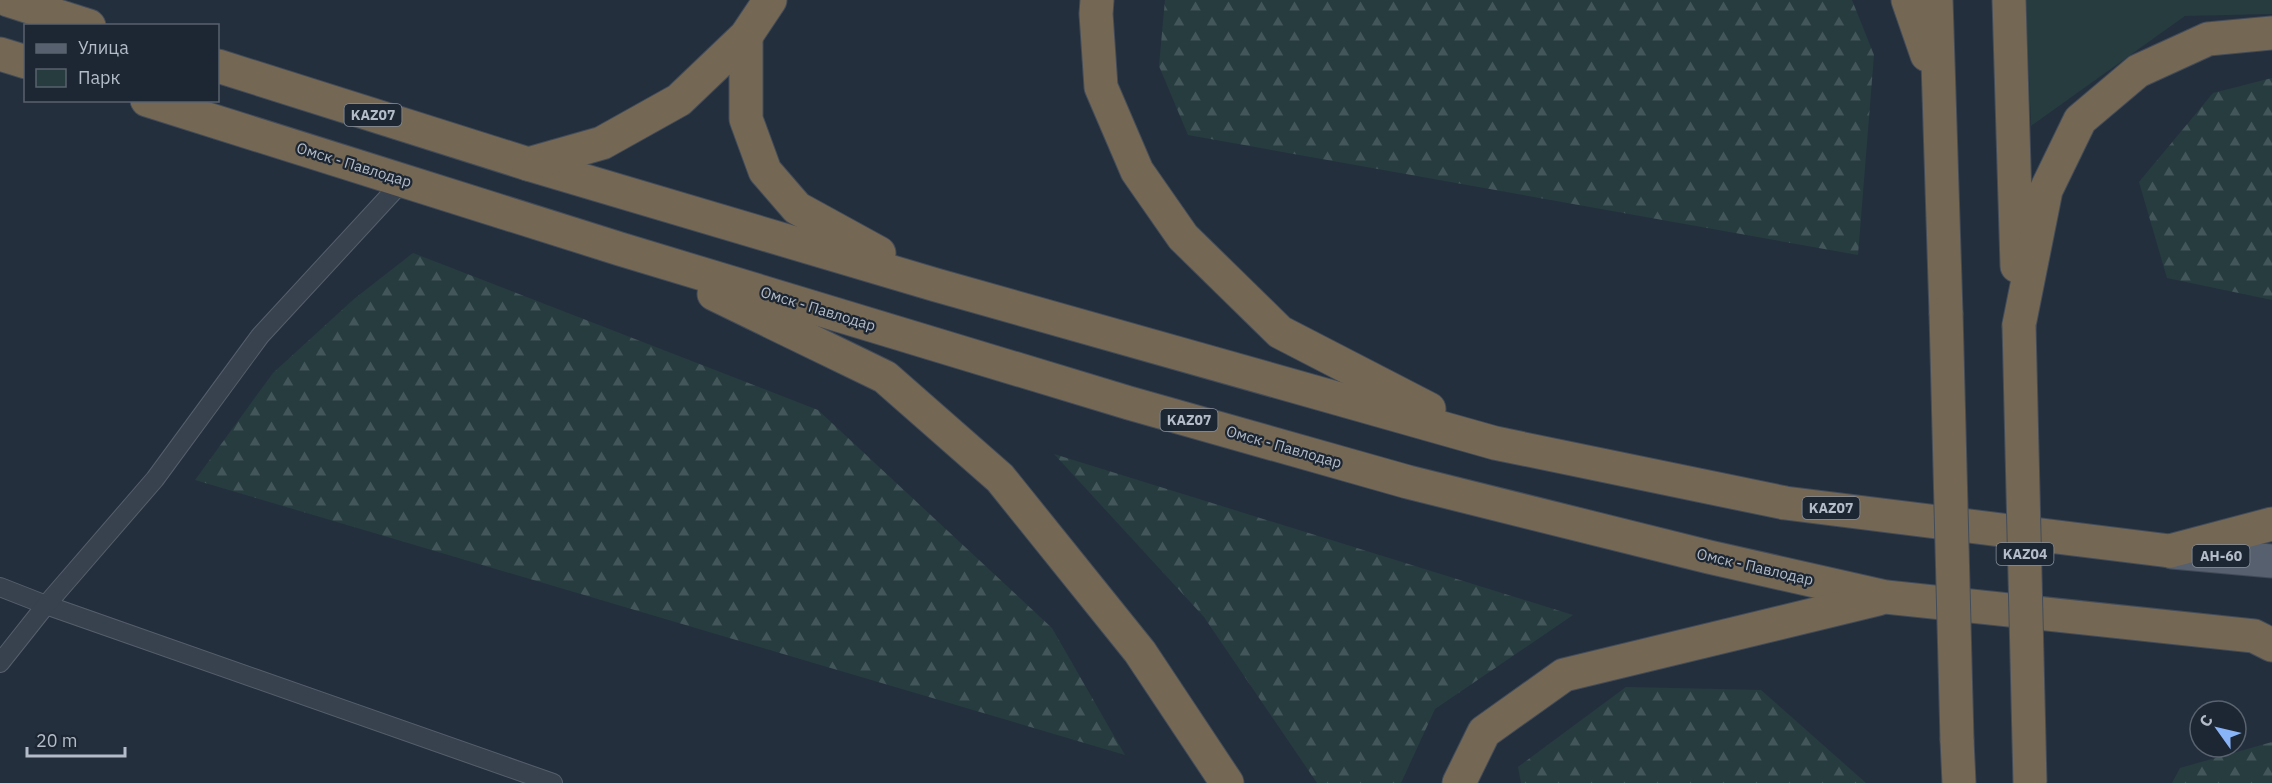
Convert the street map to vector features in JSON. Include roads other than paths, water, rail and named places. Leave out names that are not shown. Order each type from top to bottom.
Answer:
[{"type":"highway","points":[[8,0],[83,24]]},
{"type":"highway","points":[[528,164],[602,143],[679,100],[746,36],[770,0]]},
{"type":"highway","points":[[1097,0],[1101,87],[1137,171],[1183,237],[1280,332],[1495,442]]},
{"type":"highway","points":[[1908,0],[1938,86]]},
{"type":"highway","points":[[1936,0],[1959,783]]},
{"type":"highway","name":"KАZ04","points":[[2009,0],[2031,783]]},
{"type":"highway","points":[[2019,325],[2046,190],[2080,120],[2138,71],[2168,57],[2208,39],[2272,33]]},
{"type":"highway","name":"KAZ07","points":[[746,36],[746,119],[765,171],[797,208],[936,285]]},
{"type":"highway","points":[[0,54],[24,61]]},
{"type":"highway","name":"KAZ07","points":[[219,66],[528,164],[936,285],[1495,442],[1785,502],[2170,551]]},
{"type":"highway","name":"Омск - Павлодар","points":[[153,102],[620,249],[1118,400],[1408,482],[1709,557],[1886,597],[2266,639]]},
{"type":"highway","points":[[620,249],[885,377],[992,470],[1140,652],[1227,783]]},
{"type":"highway","points":[[2170,551],[2272,524]]},
{"type":"highway","points":[[1459,783],[1484,732],[1564,675],[1886,597]]},
{"type":"main road","name":"АН-60","points":[[2170,551],[2272,561]]},
{"type":"lane","points":[[0,663],[46,605],[155,479],[260,336],[403,181]]},
{"type":"lane","points":[[0,587],[553,783]]}]
